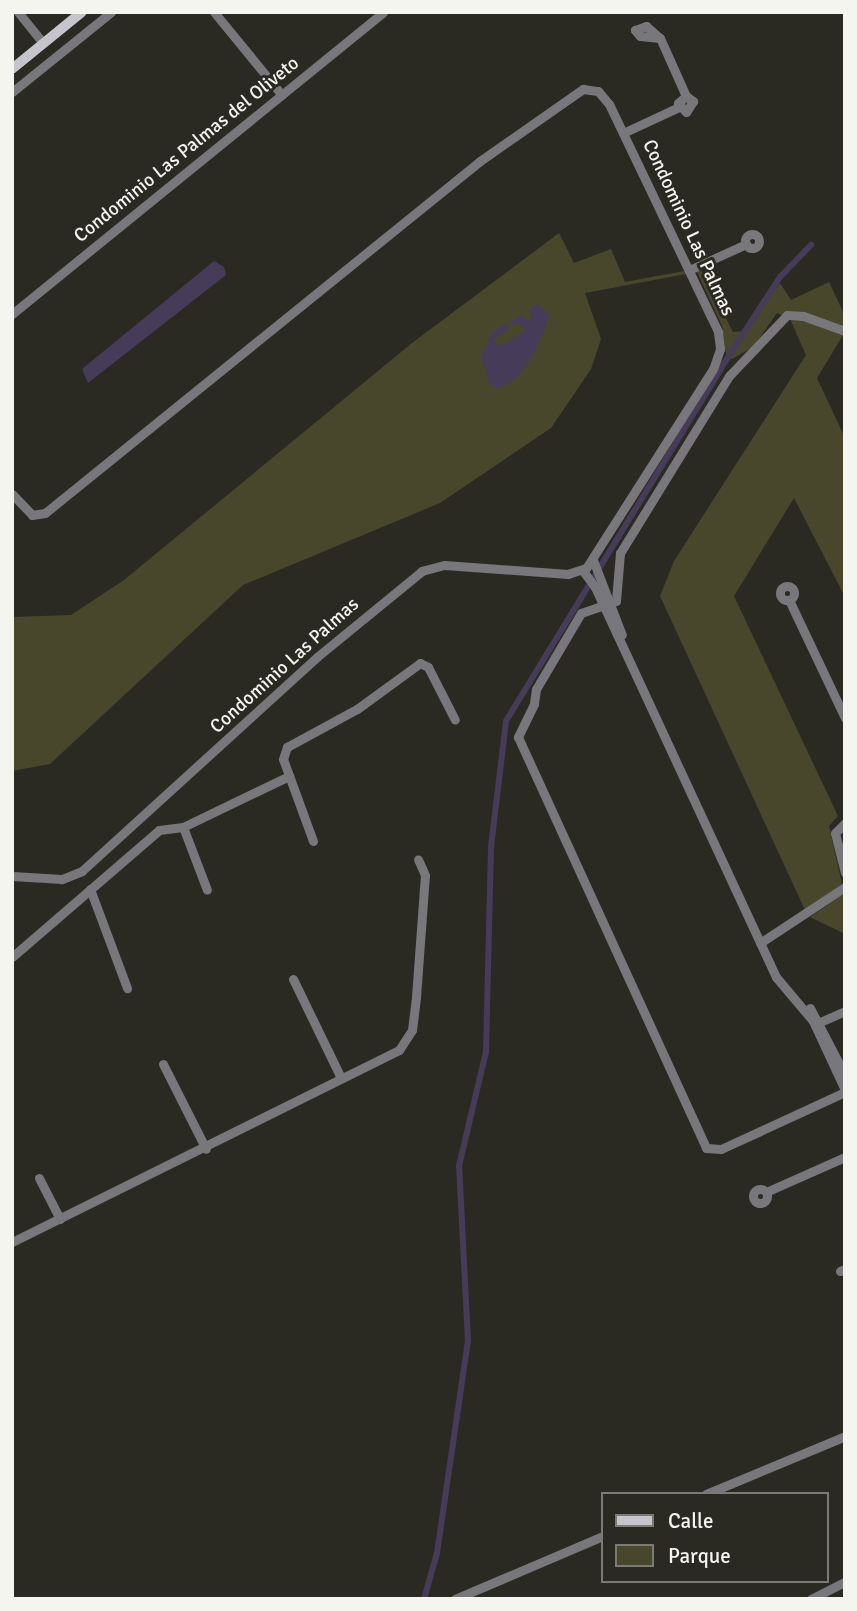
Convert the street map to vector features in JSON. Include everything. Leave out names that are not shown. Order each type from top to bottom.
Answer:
[{"type":"main road","points":[[12,69],[82,12]]},
{"type":"street","points":[[18,12],[43,43]]},
{"type":"street","points":[[12,92],[111,12]]},
{"type":"street","points":[[214,12],[282,95]]},
{"type":"street","name":"Condominio Las Palmas del Oliveto","points":[[12,314],[383,12]]},
{"type":"street","points":[[623,133],[678,107],[679,100],[686,96],[660,38]]},
{"type":"street","name":"Condominio Las Palmas","points":[[12,494],[32,515],[45,513],[480,161],[569,96],[588,88],[601,93],[623,133],[718,332],[718,358],[595,575],[583,571],[557,574],[444,565],[422,571],[317,657],[82,872],[62,879],[12,876]]},
{"type":"street","points":[[689,270],[746,244]]},
{"type":"street","points":[[819,1025],[845,1091],[721,1149],[706,1148],[519,743],[536,689],[581,613],[617,599],[620,553],[733,371],[787,315],[798,314],[845,331]]},
{"type":"street","points":[[583,571],[595,575],[763,942],[783,978],[819,1025],[845,1075]]},
{"type":"street","points":[[789,600],[845,718]]},
{"type":"street","points":[[313,841],[282,757],[287,747],[357,709],[417,664],[428,667],[455,720]]},
{"type":"street","points":[[12,957],[159,830],[183,827],[289,776]]},
{"type":"street","points":[[845,823],[835,832],[845,873]]},
{"type":"street","points":[[183,827],[207,890]]},
{"type":"street","points":[[12,1242],[206,1149],[395,1053],[412,1030],[425,875],[418,859]]},
{"type":"street","points":[[763,942],[845,887]]},
{"type":"street","points":[[90,889],[127,988]]},
{"type":"street","points":[[293,979],[341,1079]]},
{"type":"street","points":[[819,1025],[845,1011]]},
{"type":"street","points":[[819,1025],[845,1017]]},
{"type":"street","points":[[163,1064],[206,1149]]},
{"type":"street","points":[[766,1192],[845,1157]]},
{"type":"street","points":[[39,1178],[60,1219]]},
{"type":"street","points":[[711,1492],[845,1436]]},
{"type":"street","points":[[455,1599],[602,1536]]},
{"type":"street","points":[[811,1599],[845,1582]]},
{"type":"green space","points":[[559,233],[574,263],[611,249],[625,282],[700,268],[733,332],[743,331],[780,283],[791,300],[829,282],[845,316],[845,332],[817,378],[845,438],[845,597],[794,498],[734,596],[838,816],[829,826],[842,884],[805,910],[660,596],[674,561],[806,355],[790,319],[777,313],[753,347],[732,359],[726,354],[722,326],[697,272],[585,293],[601,339],[591,369],[551,428],[440,503],[243,585],[50,764],[12,771],[12,617],[71,615],[124,580],[412,343]]},
{"type":"green space","points":[[845,893],[845,934],[810,917]]},
{"type":"shaded area","points":[[214,261],[224,267],[226,275],[88,383],[82,369]]},
{"type":"shaded area","points":[[537,304],[550,316],[533,356],[516,379],[499,388],[490,385],[481,356],[492,333],[506,323],[510,329],[493,339],[499,347],[525,331],[520,323],[514,326],[510,322],[523,314],[527,321],[532,318],[528,311]]},
{"type":"waterway","points":[[424,1599],[437,1553],[468,1341],[459,1166],[486,1052],[491,847],[506,721],[723,365],[780,277],[811,245]]}]
